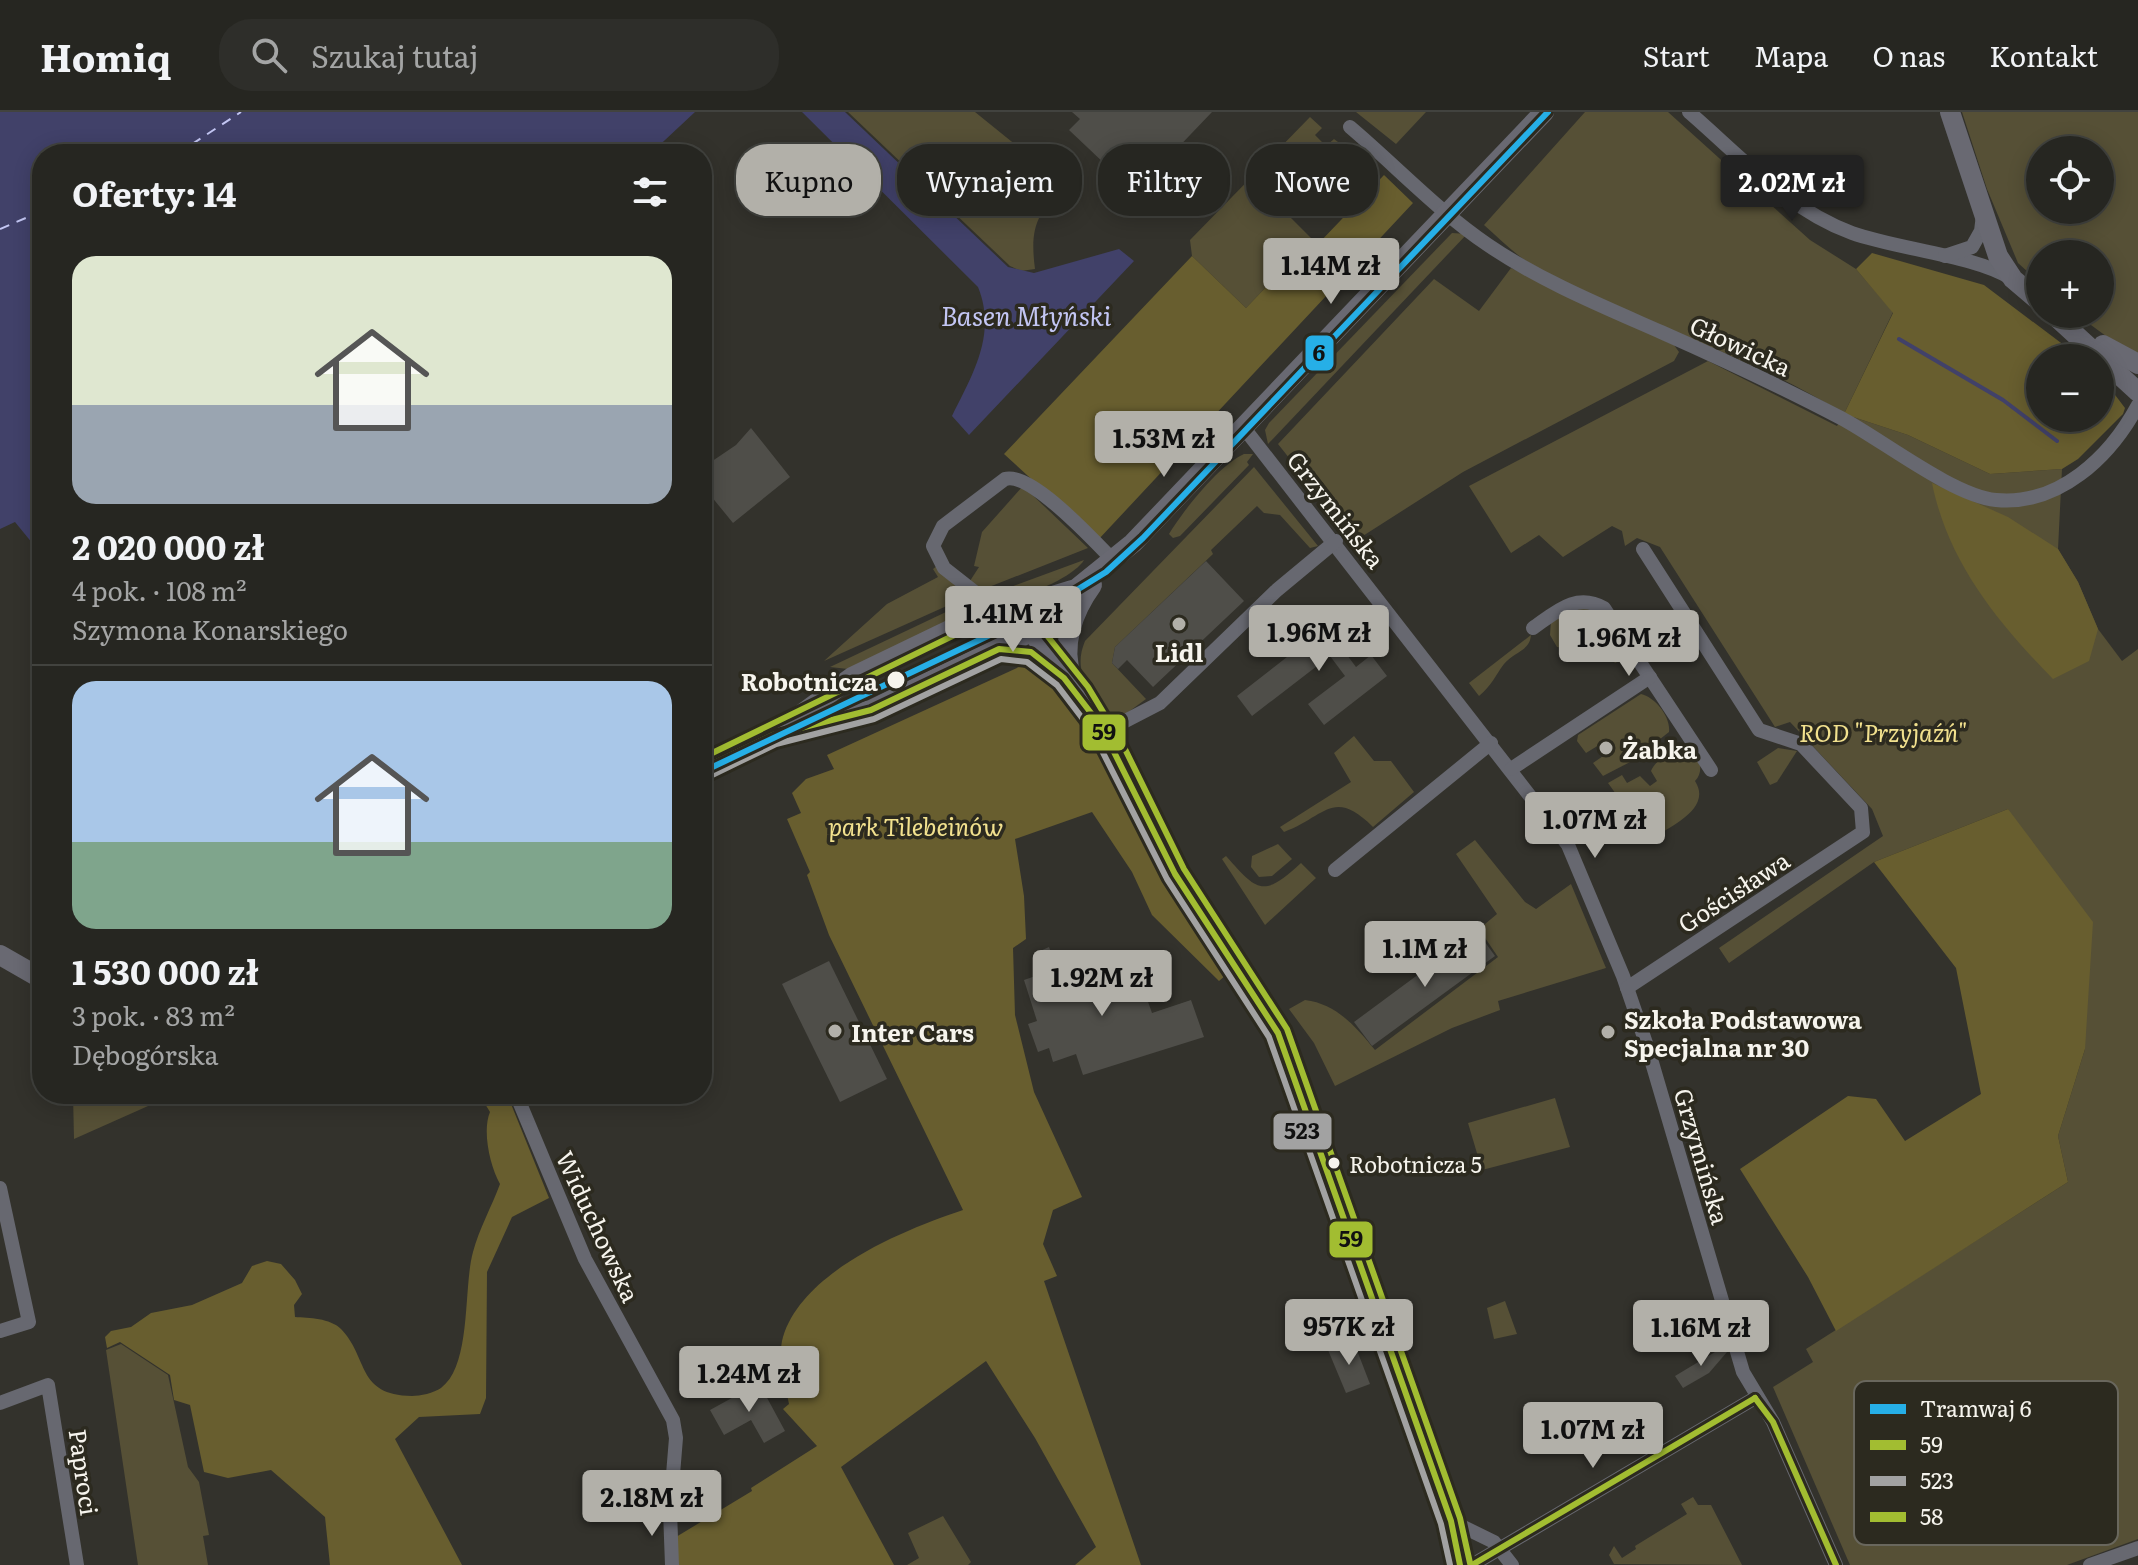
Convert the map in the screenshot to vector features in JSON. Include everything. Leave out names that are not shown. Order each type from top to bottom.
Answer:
[{"type":"street","points":[[1088,707],[1070,672],[1069,636],[1083,598],[1114,561],[1544,112]]},
{"type":"street","points":[[1689,112],[1775,189],[1805,209],[1855,234],[1991,269],[2013,279],[2026,290]]},
{"type":"street","points":[[1950,112],[1998,256],[2013,279]]},
{"type":"street","name":"Głowicka","points":[[1350,127],[1489,246],[1547,280],[1750,372],[1874,435],[1970,492],[1992,500],[2034,495],[2081,476],[2093,467],[2132,423],[2138,405]]},
{"type":"street","points":[[1937,256],[1970,249],[1979,235],[1983,215]]},
{"type":"street","points":[[2069,328],[2138,392]]},
{"type":"street","points":[[2077,328],[2119,356],[2138,364]]},
{"type":"street","name":"Grzymińska","points":[[1244,428],[1336,541],[1568,845],[1627,988],[1687,1174],[1736,1355],[1755,1398],[1773,1422],[1836,1565]]},
{"type":"street","points":[[1114,561],[1034,486],[1016,477],[1005,479],[943,526],[933,546],[944,568],[1000,612],[1030,631],[1061,666],[1104,732],[1175,874],[1282,1042],[1451,1521],[1460,1565]]},
{"type":"street","points":[[1104,732],[1160,703],[1277,590],[1336,541]]},
{"type":"street","name":"Gościsława","points":[[1627,988],[1863,832],[1861,808],[1801,744],[1759,730],[1643,549]]},
{"type":"street","points":[[773,735],[871,710],[991,652],[1030,631],[1069,591],[1114,561]]},
{"type":"street","points":[[712,764],[773,735],[852,677],[956,626],[1069,591]]},
{"type":"street","points":[[1533,628],[1574,602],[1593,601],[1612,616],[1711,770]]},
{"type":"street","points":[[1030,631],[1041,657],[1088,707]]},
{"type":"street","points":[[991,652],[1012,647],[1041,657]]},
{"type":"street","points":[[1511,769],[1650,677]]},
{"type":"street","points":[[1335,870],[1491,743]]},
{"type":"street","points":[[0,955],[32,973]]},
{"type":"street","name":"Widuchowska","points":[[520,1104],[585,1259],[673,1420],[676,1438],[670,1511],[672,1565]]},
{"type":"street","points":[[0,1188],[29,1322],[0,1331]]},
{"type":"street","name":"Paproci","points":[[0,1403],[48,1385],[77,1565]]},
{"type":"street","points":[[1472,1565],[1755,1398]]},
{"type":"street","points":[[1451,1521],[1500,1547],[1512,1565]]},
{"type":"street","points":[[2090,1565],[2138,1548]]},
{"type":"green space","points":[[848,112],[975,112],[1015,144],[897,144],[897,159]]},
{"type":"green space","points":[[1356,112],[1426,112],[1396,144]]},
{"type":"green space","points":[[1585,112],[1668,112],[1810,240],[1856,269],[1893,312],[1844,414],[1768,372],[1569,285],[1525,260],[1484,225]]},
{"type":"green space","points":[[1962,112],[2138,112],[2138,353],[2125,350],[2095,328],[2114,328],[2114,240],[2026,240],[2026,270],[2018,263],[1987,189]]},
{"type":"green space","points":[[1310,117],[1322,128],[1315,135],[1324,144],[1284,144]]},
{"type":"green space","points":[[1384,175],[1413,203],[1098,540],[1004,454],[1192,256],[1246,308],[1312,239],[1318,244],[1345,216],[1378,216],[1378,181]]},
{"type":"green space","points":[[1246,183],[1246,216],[1289,216],[1312,239],[1246,308],[1192,256],[1190,240],[1213,216],[1230,216],[1230,199]]},
{"type":"green space","points":[[957,216],[1040,216],[1033,243],[1035,269],[1021,271],[1010,266]]},
{"type":"green space","points":[[1452,233],[1467,234],[1268,444],[1265,430],[1269,423]]},
{"type":"green space","points":[[1872,253],[1984,285],[2026,317],[2026,328],[2041,328],[2062,344],[2026,344],[2026,432],[2105,432],[2078,459],[2062,469],[1990,474],[1908,435],[1844,414],[1893,313],[1856,269]]},
{"type":"green space","points":[[1511,268],[1674,345],[1679,352],[1674,361],[1463,472],[1355,541],[1278,444],[1434,279],[1479,311]]},
{"type":"green space","name":"ROD \"Przyjaźń\"","points":[[1708,361],[1837,426],[1844,414],[1908,435],[1990,474],[2062,469],[2058,549],[2078,582],[2098,629],[2122,661],[2138,649],[2138,1539],[2067,1565],[1850,1565],[1773,1387],[1813,1362],[1806,1349],[2068,1182],[2058,1136],[2085,1049],[2008,809],[1874,862],[1729,963],[1719,948],[1883,836],[1872,809],[1790,722],[1775,727],[1660,547],[1637,538],[1625,546],[1622,531],[1612,526],[1563,557],[1539,535],[1511,553],[1469,486]]},
{"type":"green space","points":[[2114,393],[2125,408],[2114,423]]},
{"type":"green space","points":[[1244,454],[1253,454],[1247,462],[1249,465],[1180,536],[1173,538],[1169,534],[1202,490]]},
{"type":"green space","points":[[1254,467],[1318,546],[1310,548],[1280,515],[1264,513],[1257,506],[1211,550],[1213,554],[1115,647],[1112,663],[1146,699],[1127,713],[1108,714],[1089,689],[1082,671],[1085,641]]},
{"type":"green space","points":[[1932,483],[2008,517],[2058,549],[2078,582],[2098,629],[2089,661],[2053,679],[2013,635],[1994,613],[1963,565],[1939,512]]},
{"type":"green space","points":[[1023,486],[1088,548],[979,591],[968,584],[979,567],[974,566],[982,532]]},
{"type":"green space","points":[[1084,560],[1067,575],[1024,595],[996,599],[986,596]]},
{"type":"green space","points":[[937,566],[969,596],[824,661],[887,604],[938,577],[933,569]]},
{"type":"green space","points":[[1586,607],[1603,614],[1616,633],[1604,634],[1621,660],[1615,663],[1596,635],[1587,640],[1584,636],[1565,648],[1557,647],[1550,635],[1551,621],[1572,608]]},
{"type":"green space","points":[[946,612],[954,620],[848,669],[830,667]]},
{"type":"green space","points":[[1531,635],[1528,645],[1504,664],[1479,696],[1469,683]]},
{"type":"green space","name":"park Tilebeinów","points":[[1021,666],[1046,681],[1068,701],[1086,727],[1118,786],[1158,872],[1226,975],[1219,981],[1152,915],[1132,872],[1092,812],[1015,839],[1024,896],[1026,939],[1013,948],[1015,1015],[1034,1092],[1082,1197],[1053,1210],[1043,1244],[1057,1276],[1044,1281],[1141,1565],[1075,1565],[1096,1547],[1035,1438],[986,1361],[841,1467],[894,1565],[677,1565],[676,1537],[752,1491],[751,1488],[817,1446],[783,1409],[789,1404],[781,1353],[783,1337],[794,1313],[811,1292],[858,1256],[912,1229],[963,1210],[829,935],[807,875],[810,872],[787,819],[801,813],[792,793],[806,779],[834,769],[827,755]]},
{"type":"green space","points":[[1641,694],[1661,708],[1669,732],[1641,754],[1635,746],[1626,751],[1632,761],[1603,776],[1593,763],[1606,754],[1599,745],[1586,753],[1577,741],[1578,735]]},
{"type":"green space","points":[[1354,736],[1374,761],[1391,761],[1414,792],[1373,827],[1359,815],[1338,807],[1284,832],[1280,827],[1351,782],[1334,753]]},
{"type":"green space","points":[[1778,748],[1797,751],[1777,782],[1770,785],[1757,762]]},
{"type":"green space","points":[[1686,751],[1700,763],[1700,773],[1695,781],[1698,800],[1686,816],[1649,840],[1608,783],[1622,775],[1627,783],[1640,776],[1650,786],[1657,781],[1651,771],[1661,759]]},
{"type":"green space","points":[[2008,809],[2093,922],[2085,1049],[2058,1136],[2068,1182],[1836,1331],[1808,1277],[1740,1169],[1848,1096],[1876,1099],[1905,1141],[1981,1094],[1956,968],[1874,862]]},
{"type":"green space","points":[[1475,840],[1525,902],[1536,909],[1571,884],[1606,968],[1498,1001],[1500,1010],[1452,1028],[1335,1086],[1314,1043],[1289,1009],[1305,1000],[1327,1006],[1353,1025],[1375,1050],[1498,957],[1479,929],[1497,914],[1456,854]]},
{"type":"green space","points":[[1278,844],[1292,859],[1272,876],[1259,877],[1251,867],[1252,856]]},
{"type":"green space","points":[[1226,856],[1246,877],[1261,886],[1278,882],[1301,863],[1316,878],[1265,925],[1222,859]]},
{"type":"green space","points":[[1555,1098],[1570,1147],[1482,1170],[1468,1123]]},
{"type":"green space","points":[[73,1104],[153,1104],[74,1139]]},
{"type":"green space","points":[[485,1104],[511,1104],[549,1198],[512,1217],[487,1272],[486,1398],[480,1414],[419,1417],[395,1439],[462,1565],[330,1565],[325,1517],[271,1470],[228,1478],[204,1472],[190,1405],[174,1400],[170,1375],[120,1342],[107,1348],[105,1337],[111,1331],[131,1327],[151,1313],[192,1305],[242,1283],[252,1266],[267,1261],[281,1264],[302,1294],[294,1305],[295,1317],[325,1321],[341,1329],[372,1382],[381,1389],[412,1396],[441,1388],[458,1362],[473,1252],[500,1184],[488,1148],[490,1112]]},
{"type":"green space","points":[[1505,1301],[1517,1334],[1494,1339],[1487,1308]]},
{"type":"green space","points":[[121,1344],[168,1375],[188,1467],[199,1482],[209,1535],[203,1536],[208,1565],[138,1565],[106,1350]]},
{"type":"green space","points":[[1693,1497],[1698,1505],[1711,1505],[1742,1565],[1614,1564],[1609,1555],[1614,1546],[1622,1558],[1636,1549],[1635,1546],[1687,1514],[1681,1504]]},
{"type":"green space","points":[[943,1516],[971,1562],[968,1565],[907,1565],[919,1558],[908,1533]]},
{"type":"water","points":[[0,112],[695,112],[661,144],[32,144],[32,543],[15,522],[0,529]]},
{"type":"water","name":"Basen Młyński","points":[[802,112],[845,112],[879,144],[834,144]]},
{"type":"water","name":"Basen Młyński","points":[[881,146],[897,161],[897,206],[881,191]]},
{"type":"water","name":"Basen Młyński","points":[[907,216],[954,216],[1008,267],[1034,273],[1119,249],[1134,261],[969,435],[952,416],[974,369],[984,337],[983,304],[978,287]]},
{"type":"building","points":[[1072,112],[1212,112],[1181,144],[1098,144],[1098,157],[1069,130],[1080,119]]},
{"type":"building","points":[[751,428],[790,477],[733,523],[712,497],[712,461],[736,445]]},
{"type":"building","name":"Lidl","points":[[1206,561],[1244,601],[1153,687],[1127,660],[1118,669],[1112,663],[1115,647]]},
{"type":"building","points":[[1346,611],[1361,632],[1341,647],[1356,667],[1371,655],[1387,676],[1324,725],[1308,704],[1345,676],[1330,656],[1252,716],[1237,696]]},
{"type":"building","points":[[1477,931],[1495,956],[1372,1046],[1354,1022]]},
{"type":"building","points":[[1049,947],[1057,968],[1080,960],[1088,984],[1124,971],[1128,986],[1141,982],[1152,1013],[1191,1000],[1204,1037],[1083,1075],[1076,1054],[1053,1062],[1049,1048],[1038,1052],[1028,1024],[1037,1021],[1024,980],[1047,972],[1040,951]]},
{"type":"building","name":"Inter Cars","points":[[829,961],[887,1079],[840,1102],[782,984]]},
{"type":"building","points":[[1353,1340],[1370,1384],[1346,1393],[1328,1350]]},
{"type":"building","points":[[1725,1346],[1727,1352],[1709,1373],[1683,1388],[1675,1376]]},
{"type":"building","points":[[759,1383],[785,1431],[764,1443],[751,1420],[724,1435],[710,1410]]},
{"type":"waterway","points":[[1899,339],[2003,400],[2057,441]]},
{"type":"ferry route","points":[[192,144],[241,112]]},
{"type":"ferry route","points":[[0,229],[32,215]]},
{"type":"tram line","name":"6","points":[[712,767],[1051,606],[1106,572],[1143,538],[1548,112]]},
{"type":"transit line","name":"58","points":[[712,753],[1010,608],[1018,608],[1037,623],[1088,687],[1123,745],[1184,869],[1287,1029],[1460,1518],[1470,1563]]},
{"type":"transit line","name":"59","points":[[712,764],[773,735],[871,710],[999,649],[1031,652],[1064,678],[1101,726],[1175,874],[1278,1033],[1451,1521],[1460,1565]]},
{"type":"transit line","name":"523","points":[[712,775],[776,744],[874,719],[1001,659],[1027,662],[1057,685],[1092,731],[1167,879],[1269,1037],[1441,1524],[1450,1565]]},
{"type":"transit line","name":"59","points":[[1755,1398],[1773,1422],[1836,1565]]},
{"type":"transit line","name":"59","points":[[1472,1565],[1755,1398]]},
{"type":"place","name":"Lidl","points":[[1179,624]]},
{"type":"place","name":"Robotnicza","points":[[896,680]]},
{"type":"place","name":"Żabka","points":[[1606,748]]},
{"type":"place","name":"Inter Cars","points":[[835,1031]]},
{"type":"place","name":"Szkoła Podstawowa Specjalna nr 30","points":[[1608,1032]]},
{"type":"place","name":"Robotnicza 5","points":[[1334,1163]]}]
